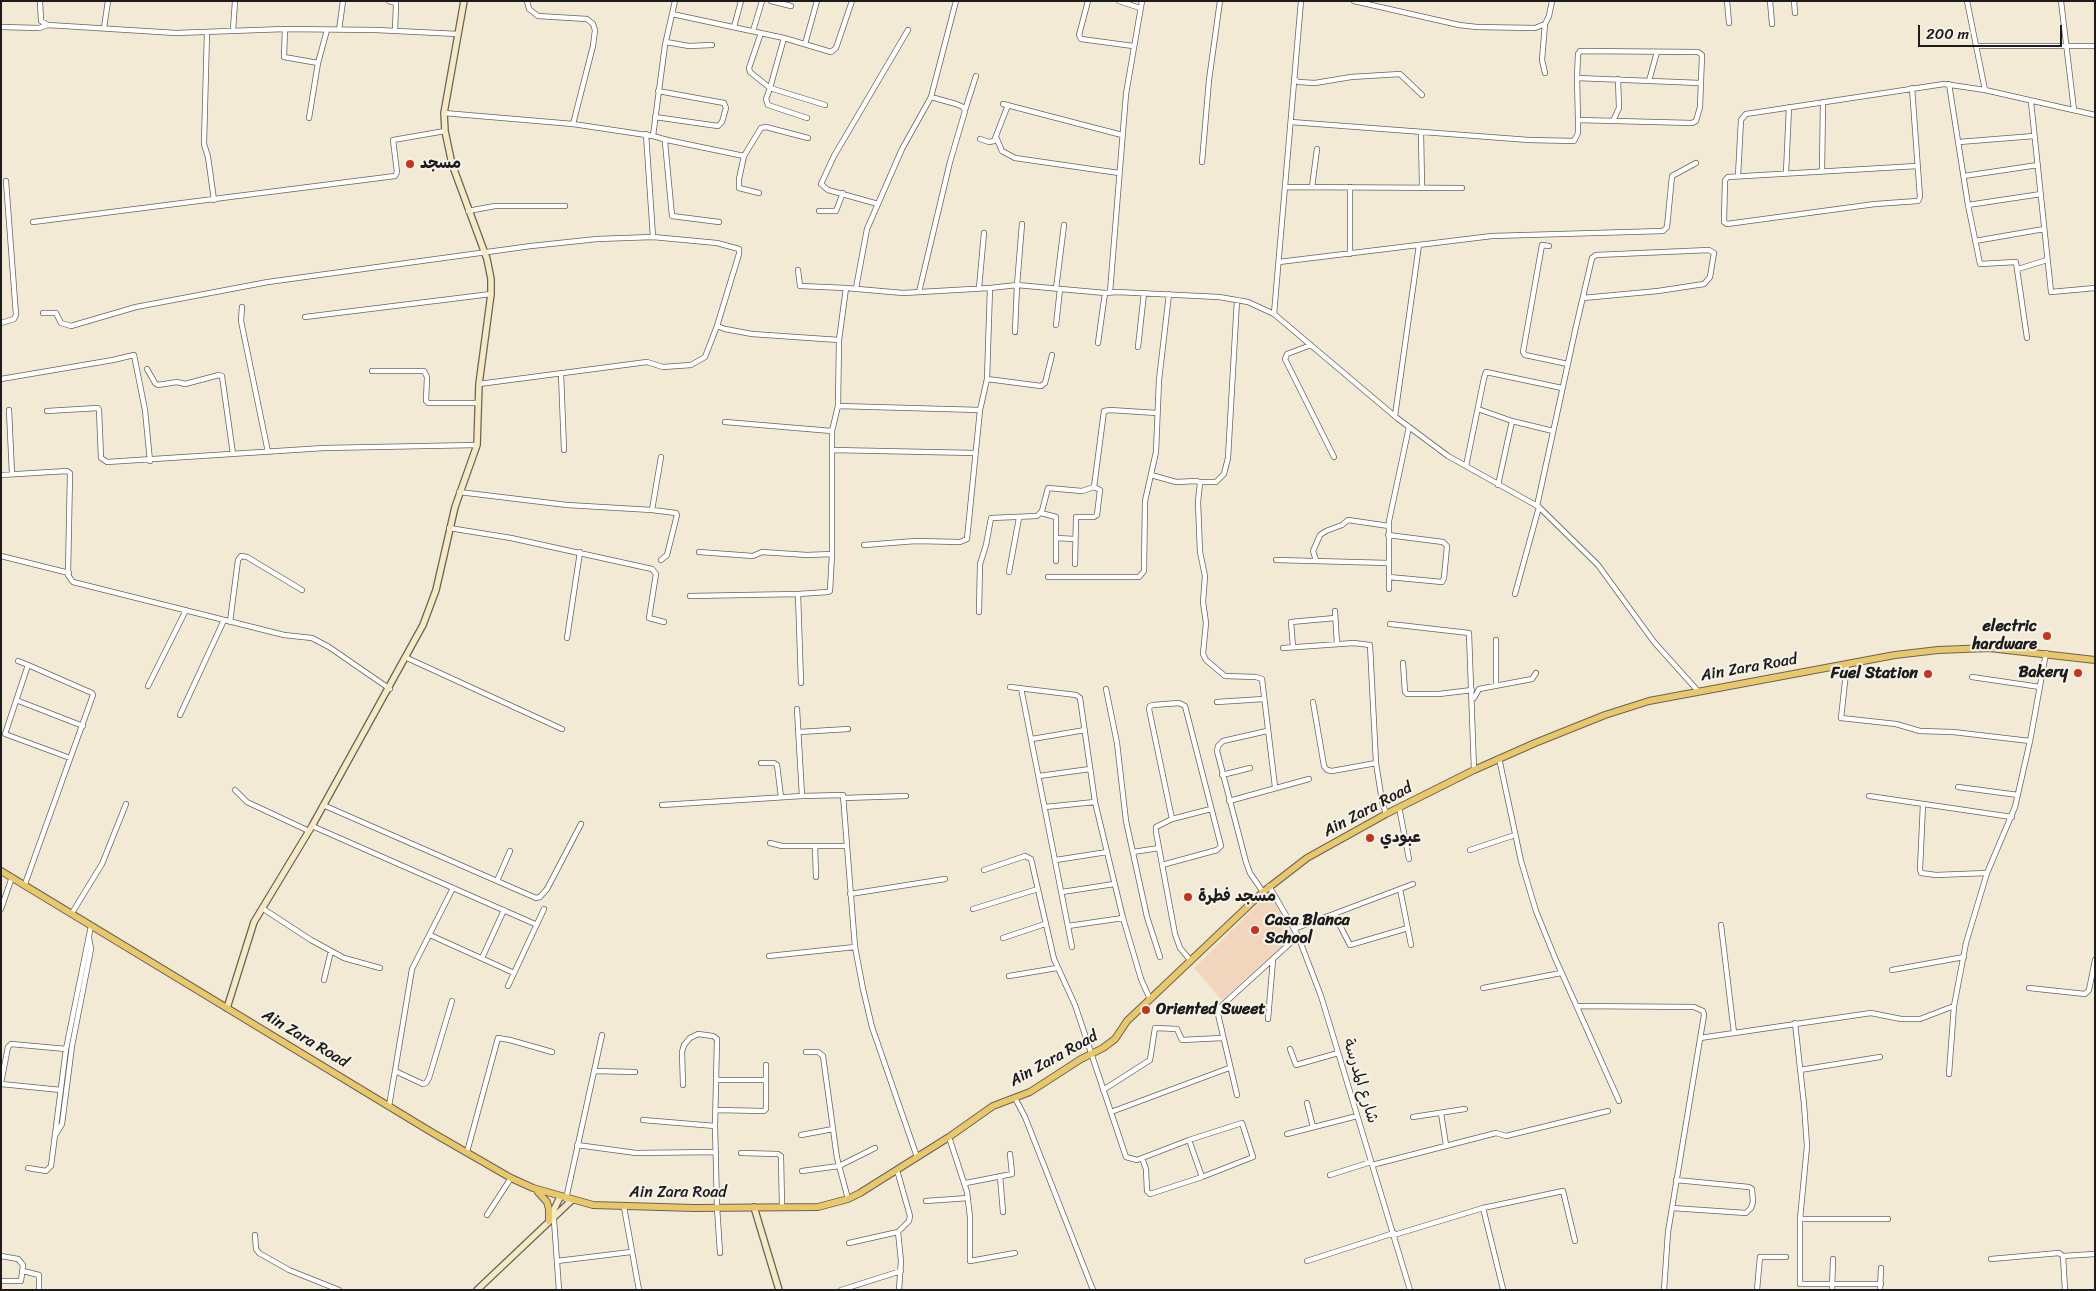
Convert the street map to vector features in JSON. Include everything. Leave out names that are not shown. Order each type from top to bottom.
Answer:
[{"type":"main road","points":[[227,1008],[250,933],[262,908],[390,689],[407,658],[431,606],[459,492],[477,445],[478,384],[491,294],[491,279],[485,253],[452,164],[445,131],[444,113],[464,1]]},
{"type":"main road","name":"Ain Zara Road","points":[[1,870],[389,1106],[511,1178],[533,1188],[566,1199],[593,1205],[624,1207],[818,1207],[848,1199],[898,1170],[993,1106],[1030,1092],[1115,1039],[1126,1021],[1192,961],[1262,892],[1307,858],[1399,807],[1499,758],[1612,712],[1656,699],[1910,652],[1956,648],[1989,648],[2095,660]]},
{"type":"main road","points":[[533,1188],[547,1202],[550,1222]]},
{"type":"main road","points":[[477,1290],[550,1222],[566,1199]]},
{"type":"main road","points":[[550,1222],[566,1199]]},
{"type":"main road","points":[[754,1207],[778,1290]]},
{"type":"street","points":[[40,1],[41,21],[48,25]]},
{"type":"street","points":[[104,28],[108,1]]},
{"type":"street","points":[[232,30],[235,1]]},
{"type":"street","points":[[339,30],[343,1]]},
{"type":"street","points":[[389,1],[396,3],[395,31]]},
{"type":"street","points":[[527,1],[529,9],[538,16],[587,20],[593,24],[593,46],[573,124]]},
{"type":"street","points":[[653,136],[658,91],[675,1]]},
{"type":"street","points":[[734,27],[741,1]]},
{"type":"street","points":[[753,31],[762,1]]},
{"type":"street","points":[[771,1],[791,6]]},
{"type":"street","points":[[805,44],[817,1]]},
{"type":"street","points":[[672,14],[784,38],[831,52],[835,50],[852,1]]},
{"type":"street","points":[[856,288],[868,228],[902,149],[932,97],[956,1]]},
{"type":"street","points":[[1088,1],[1079,35],[1081,39],[1133,46]]},
{"type":"street","points":[[1119,1],[1140,8]]},
{"type":"street","points":[[1098,343],[1107,292],[1122,135],[1133,46],[1142,1]]},
{"type":"street","points":[[1202,162],[1209,80],[1220,1]]},
{"type":"street","points":[[1274,314],[1300,1]]},
{"type":"street","points":[[1354,1],[1369,3],[1427,19],[1477,28],[1535,28],[1545,24]]},
{"type":"street","points":[[1545,73],[1542,60],[1545,24],[1552,1]]},
{"type":"street","points":[[1728,1],[1729,23]]},
{"type":"street","points":[[1770,1],[1772,24]]},
{"type":"street","points":[[1794,1],[1795,13]]},
{"type":"street","points":[[1967,1],[1986,90]]},
{"type":"street","points":[[2062,1],[2074,110]]},
{"type":"street","points":[[1,27],[39,28],[48,25],[176,33],[286,29],[458,34]]},
{"type":"street","points":[[286,29],[284,57],[318,63]]},
{"type":"street","points":[[309,118],[318,63],[327,30]]},
{"type":"street","points":[[878,204],[822,187],[822,180],[834,156],[908,30]]},
{"type":"street","points":[[207,32],[204,144],[208,157],[214,200]]},
{"type":"street","points":[[761,33],[749,68],[750,72],[770,88],[825,105]]},
{"type":"street","points":[[784,38],[766,101],[768,105],[807,118]]},
{"type":"street","points":[[666,42],[689,46],[712,44]]},
{"type":"street","points":[[1976,46],[2095,46]]},
{"type":"street","points":[[1290,122],[1529,140],[1574,141],[1578,133],[1577,78],[1578,54],[1580,51],[1701,53],[1700,107],[1698,118],[1692,123],[1578,120]]},
{"type":"street","points":[[1649,81],[1657,52]]},
{"type":"street","points":[[1294,78],[1298,82],[1315,83],[1351,77],[1400,74],[1422,95]]},
{"type":"street","points":[[919,292],[950,162],[976,76]]},
{"type":"street","points":[[1577,78],[1700,83]]},
{"type":"street","points":[[1613,121],[1619,108],[1618,79]]},
{"type":"street","points":[[1949,84],[1968,205],[1980,264],[2013,261],[2017,264],[2027,338]]},
{"type":"street","points":[[1738,176],[1741,120],[1744,116],[1789,107],[1949,84],[1986,90],[2095,115]]},
{"type":"street","points":[[1912,88],[1920,197],[1918,201],[1875,204],[1727,224],[1724,222],[1724,180],[1728,177],[1917,166]]},
{"type":"street","points":[[655,117],[718,126],[722,122],[726,108],[724,103],[658,91]]},
{"type":"street","points":[[932,97],[956,104],[963,107],[965,111]]},
{"type":"street","points":[[1822,171],[1823,102]]},
{"type":"street","points":[[2032,102],[2051,292],[2095,288]]},
{"type":"street","points":[[980,139],[992,142],[996,137],[1005,105],[1122,135]]},
{"type":"street","points":[[1786,173],[1789,107]]},
{"type":"street","points":[[444,113],[573,124],[646,134],[744,156]]},
{"type":"street","points":[[759,193],[739,188],[739,179],[744,156],[761,128],[766,127],[808,138]]},
{"type":"street","points":[[33,222],[394,176],[397,172],[393,140],[445,131]]},
{"type":"street","points":[[1421,132],[1422,188]]},
{"type":"street","points":[[646,134],[653,237]]},
{"type":"street","points":[[1959,142],[2034,136]]},
{"type":"street","points":[[996,137],[1002,151],[1015,158],[1119,172]]},
{"type":"street","points":[[667,140],[665,142],[672,216],[719,222]]},
{"type":"street","points":[[1312,187],[1317,149]]},
{"type":"street","points":[[1279,262],[1492,236],[1663,231],[1667,226],[1672,176],[1696,163]]},
{"type":"street","points":[[1964,176],[2038,165]]},
{"type":"street","points":[[1,323],[14,319],[16,315],[6,181]]},
{"type":"street","points":[[1284,187],[1462,188]]},
{"type":"street","points":[[1350,187],[1350,254]]},
{"type":"street","points":[[819,210],[836,211],[843,193]]},
{"type":"street","points":[[1968,205],[2040,194]]},
{"type":"street","points":[[468,211],[495,206],[565,206]]},
{"type":"street","points":[[1015,332],[1022,224]]},
{"type":"street","points":[[1056,325],[1064,225]]},
{"type":"street","points":[[1975,241],[2044,229]]},
{"type":"street","points":[[980,288],[984,233]]},
{"type":"street","points":[[43,313],[56,313],[61,323],[71,326],[136,307],[268,282],[597,239],[653,237],[717,243],[739,249],[739,254],[705,357],[691,365],[663,367],[648,362],[478,384]]},
{"type":"street","points":[[1395,416],[1419,245]]},
{"type":"street","points":[[1549,246],[1542,246],[1523,352],[1525,355],[1568,364]]},
{"type":"street","points":[[1515,594],[1538,507],[1562,388],[1592,258],[1596,255],[1709,250],[1714,253],[1710,277],[1704,284],[1658,291],[1583,298]]},
{"type":"street","points":[[2018,269],[2047,260]]},
{"type":"street","points":[[798,270],[800,286],[856,288],[890,293],[990,288],[1017,284],[1058,289],[1169,294],[1237,300],[1259,306],[1274,314],[1409,427],[1466,466],[1538,507],[1598,565],[1654,642],[1698,691]]},
{"type":"street","points":[[690,596],[798,594],[830,591],[832,554],[832,431],[838,406],[839,340],[846,288]]},
{"type":"street","points":[[864,545],[916,541],[960,542],[967,539],[980,410],[987,379],[990,288]]},
{"type":"street","points":[[305,317],[491,294]]},
{"type":"street","points":[[1138,347],[1144,294]]},
{"type":"street","points":[[1048,577],[1139,577],[1145,567],[1145,500],[1154,469],[1156,452],[1159,380],[1169,294]]},
{"type":"street","points":[[1151,475],[1176,482],[1216,482],[1224,474],[1228,458],[1237,300]]},
{"type":"street","points":[[242,307],[241,321],[268,452]]},
{"type":"street","points":[[716,326],[752,334],[839,340]]},
{"type":"street","points":[[1311,345],[1287,354],[1285,359],[1334,457]]},
{"type":"street","points":[[1,379],[134,355],[145,410],[150,461]]},
{"type":"street","points":[[987,379],[1041,386],[1045,383],[1052,355]]},
{"type":"street","points":[[147,369],[158,385],[178,382],[185,384],[221,375],[233,454]]},
{"type":"street","points":[[372,371],[420,370],[427,377],[426,402],[478,403]]},
{"type":"street","points":[[1466,466],[1484,378],[1489,371],[1562,388]]},
{"type":"street","points":[[562,373],[564,450]]},
{"type":"street","points":[[838,406],[980,410]]},
{"type":"street","points":[[46,411],[98,408],[102,461],[107,462],[150,461],[324,448],[477,445]]},
{"type":"street","points":[[1478,409],[1512,421],[1553,431]]},
{"type":"street","points":[[8,410],[12,474]]},
{"type":"street","points":[[1094,487],[1104,411],[1157,413]]},
{"type":"street","points":[[1498,484],[1512,421]]},
{"type":"street","points":[[725,422],[832,431]]},
{"type":"street","points":[[1390,589],[1388,535],[1390,511],[1409,427]]},
{"type":"street","points":[[833,450],[975,453]]},
{"type":"street","points":[[652,510],[661,457]]},
{"type":"street","points":[[1,475],[67,471],[70,474],[68,573],[69,578],[73,582],[284,635],[312,638],[329,647],[390,689]]},
{"type":"street","points":[[1199,482],[1200,552],[1206,576],[1204,602],[1206,623],[1203,654],[1210,664],[1225,676],[1261,678],[1275,787]]},
{"type":"street","points":[[979,612],[980,564],[986,545],[989,521],[993,517],[1019,518],[1037,516],[1041,513],[1048,488],[1082,491],[1094,487],[1100,489],[1097,515],[1094,517],[1077,516],[1075,564]]},
{"type":"street","points":[[459,492],[567,505],[676,513],[667,555],[662,560]]},
{"type":"street","points":[[1041,513],[1056,517],[1056,561]]},
{"type":"street","points":[[1009,572],[1019,518]]},
{"type":"street","points":[[1316,560],[1313,550],[1320,536],[1348,520],[1389,526]]},
{"type":"street","points":[[449,528],[580,552],[648,567],[655,571],[656,574],[648,618],[664,622]]},
{"type":"street","points":[[1388,535],[1443,542],[1447,546],[1442,582],[1389,577]]},
{"type":"street","points":[[1056,538],[1075,539]]},
{"type":"street","points":[[567,638],[580,552]]},
{"type":"street","points":[[699,552],[754,556],[762,552],[807,555],[832,554]]},
{"type":"street","points":[[1,556],[68,573]]},
{"type":"street","points":[[180,715],[227,621],[238,560],[241,556],[247,556],[302,590]]},
{"type":"street","points":[[1276,560],[1389,564]]},
{"type":"street","points":[[798,594],[801,683]]},
{"type":"street","points":[[148,686],[186,610]]},
{"type":"street","points":[[1335,611],[1337,644]]},
{"type":"street","points":[[1294,647],[1291,622],[1335,618]]},
{"type":"street","points":[[1390,624],[1468,632],[1470,636],[1473,704],[1474,770]]},
{"type":"street","points":[[1496,640],[1496,685]]},
{"type":"street","points":[[1283,648],[1337,644],[1367,643],[1370,645],[1376,762],[1386,814]]},
{"type":"street","points":[[1949,1074],[1954,1006],[1964,957],[1987,873],[2012,817],[2030,741],[2046,653]]},
{"type":"street","points":[[407,658],[562,729]]},
{"type":"street","points":[[18,661],[93,694],[25,884]]},
{"type":"street","points":[[1403,663],[1405,692],[1409,695],[1472,690]]},
{"type":"street","points":[[1847,664],[1841,718],[1896,724],[1920,731],[1953,732],[2030,741]]},
{"type":"street","points":[[28,666],[3,733],[70,758]]},
{"type":"street","points":[[1473,704],[1478,691],[1496,685],[1532,678],[1536,673]]},
{"type":"street","points":[[1972,677],[2040,687]]},
{"type":"street","points":[[1010,687],[1079,696],[1081,699],[1095,802],[1123,918],[1150,999]]},
{"type":"street","points":[[1022,688],[1072,947]]},
{"type":"street","points":[[1106,689],[1117,743],[1126,821],[1147,917],[1160,958]]},
{"type":"street","points":[[1217,702],[1264,699]]},
{"type":"street","points":[[16,700],[82,726]]},
{"type":"street","points":[[1313,702],[1324,766],[1327,770],[1332,771],[1376,762]]},
{"type":"street","points":[[1162,865],[1219,849],[1221,846],[1185,706],[1179,703],[1153,704],[1149,710],[1172,819]]},
{"type":"street","points":[[797,709],[802,796]]},
{"type":"street","points":[[798,732],[848,729]]},
{"type":"street","points":[[1032,738],[1084,730]]},
{"type":"street","points":[[1262,892],[1250,873],[1246,862],[1222,775],[1218,751],[1220,743],[1267,731]]},
{"type":"street","points":[[1499,758],[1515,835],[1536,911],[1561,973],[1619,1101]]},
{"type":"street","points":[[761,763],[774,763],[777,765],[781,797]]},
{"type":"street","points":[[1222,775],[1250,768]]},
{"type":"street","points":[[1039,776],[1090,769]]},
{"type":"street","points":[[1229,800],[1308,778]]},
{"type":"street","points":[[1958,787],[2018,794]]},
{"type":"street","points":[[235,790],[247,802],[535,924]]},
{"type":"street","points":[[662,805],[843,795],[855,946],[872,1027],[917,1157]]},
{"type":"street","points":[[843,798],[906,796]]},
{"type":"street","points":[[1869,796],[2012,817]]},
{"type":"street","points":[[1046,807],[1095,802]]},
{"type":"street","points":[[72,913],[102,864],[126,804]]},
{"type":"street","points":[[1923,804],[1921,873],[1936,875],[1987,873]]},
{"type":"street","points":[[323,805],[533,897],[540,897],[547,889],[580,824]]},
{"type":"street","points":[[1399,807],[1409,859]]},
{"type":"street","points":[[1192,961],[1177,942],[1156,827],[1172,819],[1211,808]]},
{"type":"street","points":[[1470,850],[1515,835]]},
{"type":"street","points":[[770,843],[778,846],[847,846]]},
{"type":"street","points":[[815,846],[816,877]]},
{"type":"street","points":[[1134,852],[1159,848]]},
{"type":"street","points":[[497,881],[510,850]]},
{"type":"street","points":[[1056,860],[1107,852]]},
{"type":"street","points":[[984,870],[1028,856],[1031,859],[1057,968],[1071,997],[1126,1157],[1131,1160],[1142,1158],[1241,1122],[1254,1156],[1202,1178],[1150,1194],[1147,1191],[1146,1169],[1142,1158]]},
{"type":"street","points":[[1,909],[12,877]]},
{"type":"street","points":[[850,894],[945,879]]},
{"type":"street","points":[[1062,892],[1114,884]]},
{"type":"street","points":[[1294,929],[1413,884]]},
{"type":"street","name":"شارع المدرسة","points":[[1269,886],[1298,936],[1322,996],[1410,1290]]},
{"type":"street","points":[[389,1106],[412,969],[453,888]]},
{"type":"street","points":[[973,909],[1038,889]]},
{"type":"street","points":[[1400,889],[1412,944]]},
{"type":"street","points":[[262,908],[331,951],[351,961],[380,968]]},
{"type":"street","points":[[508,986],[535,924],[544,909]]},
{"type":"street","points":[[482,958],[504,910]]},
{"type":"street","points":[[1334,914],[1350,945],[1408,928]]},
{"type":"street","points":[[1068,926],[1123,918]]},
{"type":"street","points":[[1004,938],[1045,924]]},
{"type":"street","points":[[1721,925],[1734,1032]]},
{"type":"street","points":[[28,1168],[46,1171],[50,1169],[66,1049],[91,926]]},
{"type":"street","points":[[430,935],[514,973]]},
{"type":"street","points":[[1237,1095],[1229,1068],[1217,1010],[1298,936]]},
{"type":"street","points":[[55,1136],[62,1124],[72,1046],[91,949],[89,938]]},
{"type":"street","points":[[769,956],[855,946]]},
{"type":"street","points":[[324,980],[331,951]]},
{"type":"street","points":[[1892,970],[1964,957]]},
{"type":"street","points":[[1268,1019],[1273,960]]},
{"type":"street","points":[[2029,988],[2085,994],[2089,990],[2095,960]]},
{"type":"street","points":[[1009,976],[1057,968]]},
{"type":"street","points":[[1483,988],[1561,973]]},
{"type":"street","points":[[395,1071],[423,1084],[426,1083],[432,1071],[452,1002]]},
{"type":"street","points":[[1576,1006],[1698,1008],[1703,1011],[1704,1015],[1668,1232],[1664,1290]]},
{"type":"street","points":[[1700,1038],[1871,1013],[1901,1019],[1920,1019],[1954,1006]]},
{"type":"street","points":[[1794,1024],[1807,1146],[1800,1219],[1800,1284],[1832,1287],[1880,1287],[1881,1268]]},
{"type":"street","points":[[1103,1090],[1150,1060],[1155,1028],[1177,1029],[1182,1040],[1222,1038]]},
{"type":"street","points":[[683,1084],[684,1045],[690,1038],[698,1034],[713,1036],[717,1039],[715,1126],[720,1253]]},
{"type":"street","points":[[566,1199],[577,1145],[596,1071],[602,1035]]},
{"type":"street","points":[[467,1152],[498,1038],[552,1052]]},
{"type":"street","points":[[61,1090],[1,1083],[10,1044],[66,1049]]},
{"type":"street","points":[[1290,1049],[1296,1065],[1338,1053]]},
{"type":"street","points":[[806,1052],[818,1052],[823,1056],[839,1166],[848,1199]]},
{"type":"street","points":[[1800,1070],[1880,1057]]},
{"type":"street","points":[[716,1110],[764,1111],[766,1109],[766,1065]]},
{"type":"street","points":[[1111,1112],[1229,1068]]},
{"type":"street","points":[[596,1071],[635,1072]]},
{"type":"street","points":[[717,1080],[766,1080]]},
{"type":"street","points":[[1015,1098],[1025,1117],[1093,1290]]},
{"type":"street","points":[[1307,1103],[1313,1127]]},
{"type":"street","points":[[1413,1117],[1465,1109]]},
{"type":"street","points":[[1330,1176],[1496,1133],[1506,1136],[1608,1111]]},
{"type":"street","points":[[1441,1113],[1446,1145]]},
{"type":"street","points":[[1288,1134],[1357,1116]]},
{"type":"street","points":[[643,1120],[715,1126]]},
{"type":"street","points":[[801,1135],[833,1129]]},
{"type":"street","points":[[949,1137],[966,1183],[970,1217],[970,1261],[1015,1253]]},
{"type":"street","points":[[1189,1140],[1202,1178]]},
{"type":"street","points":[[577,1145],[636,1153],[716,1152]]},
{"type":"street","points":[[802,1171],[839,1166],[875,1148]]},
{"type":"street","points":[[741,1153],[781,1156],[782,1207]]},
{"type":"street","points":[[966,1183],[1012,1174],[1010,1154]]},
{"type":"street","points":[[849,1243],[898,1232],[909,1221],[910,1216],[898,1170]]},
{"type":"street","points":[[1000,1176],[1003,1212]]},
{"type":"street","points":[[487,1215],[511,1178]]},
{"type":"street","points":[[1672,1208],[1746,1213],[1751,1208],[1753,1202],[1752,1189],[1749,1187],[1676,1180]]},
{"type":"street","points":[[1308,1261],[1483,1208],[1563,1191],[1576,1241]]},
{"type":"street","points":[[926,1201],[968,1198]]},
{"type":"street","points":[[624,1207],[639,1290]]},
{"type":"street","points":[[1483,1208],[1503,1289]]},
{"type":"street","points":[[1800,1219],[1888,1219]]},
{"type":"street","points":[[550,1222],[557,1261],[559,1290]]},
{"type":"street","points":[[898,1232],[901,1271],[899,1290]]},
{"type":"street","points":[[256,1236],[256,1249],[259,1253],[290,1270],[339,1290]]},
{"type":"street","points":[[557,1261],[631,1252]]},
{"type":"street","points":[[1991,1259],[2054,1252],[2063,1256],[2095,1254]]},
{"type":"street","points":[[1,1256],[21,1262],[23,1265],[21,1282],[1,1281]]},
{"type":"street","points":[[1757,1290],[1760,1256],[1786,1257]]},
{"type":"street","points":[[2063,1256],[2065,1290]]},
{"type":"street","points":[[1832,1287],[1833,1259]]},
{"type":"street","points":[[23,1271],[39,1275],[39,1290]]},
{"type":"street","points":[[841,1290],[901,1271]]},
{"type":"shaded area","points":[[1266,896],[1274,898],[1292,938],[1222,1000],[1194,968]]},
{"type":"place","name":"مسجد","points":[[410,164]]},
{"type":"place","name":"electric hardware","points":[[2047,636]]},
{"type":"place","name":"Bakery","points":[[2078,673]]},
{"type":"place","name":"Fuel Station","points":[[1928,674]]},
{"type":"place","name":"عبودي","points":[[1370,838]]},
{"type":"place","name":"مسجد فطرة","points":[[1188,897]]},
{"type":"place","name":"Casa Blanca School","points":[[1255,930]]},
{"type":"place","name":"Oriented Sweet","points":[[1146,1010]]}]
